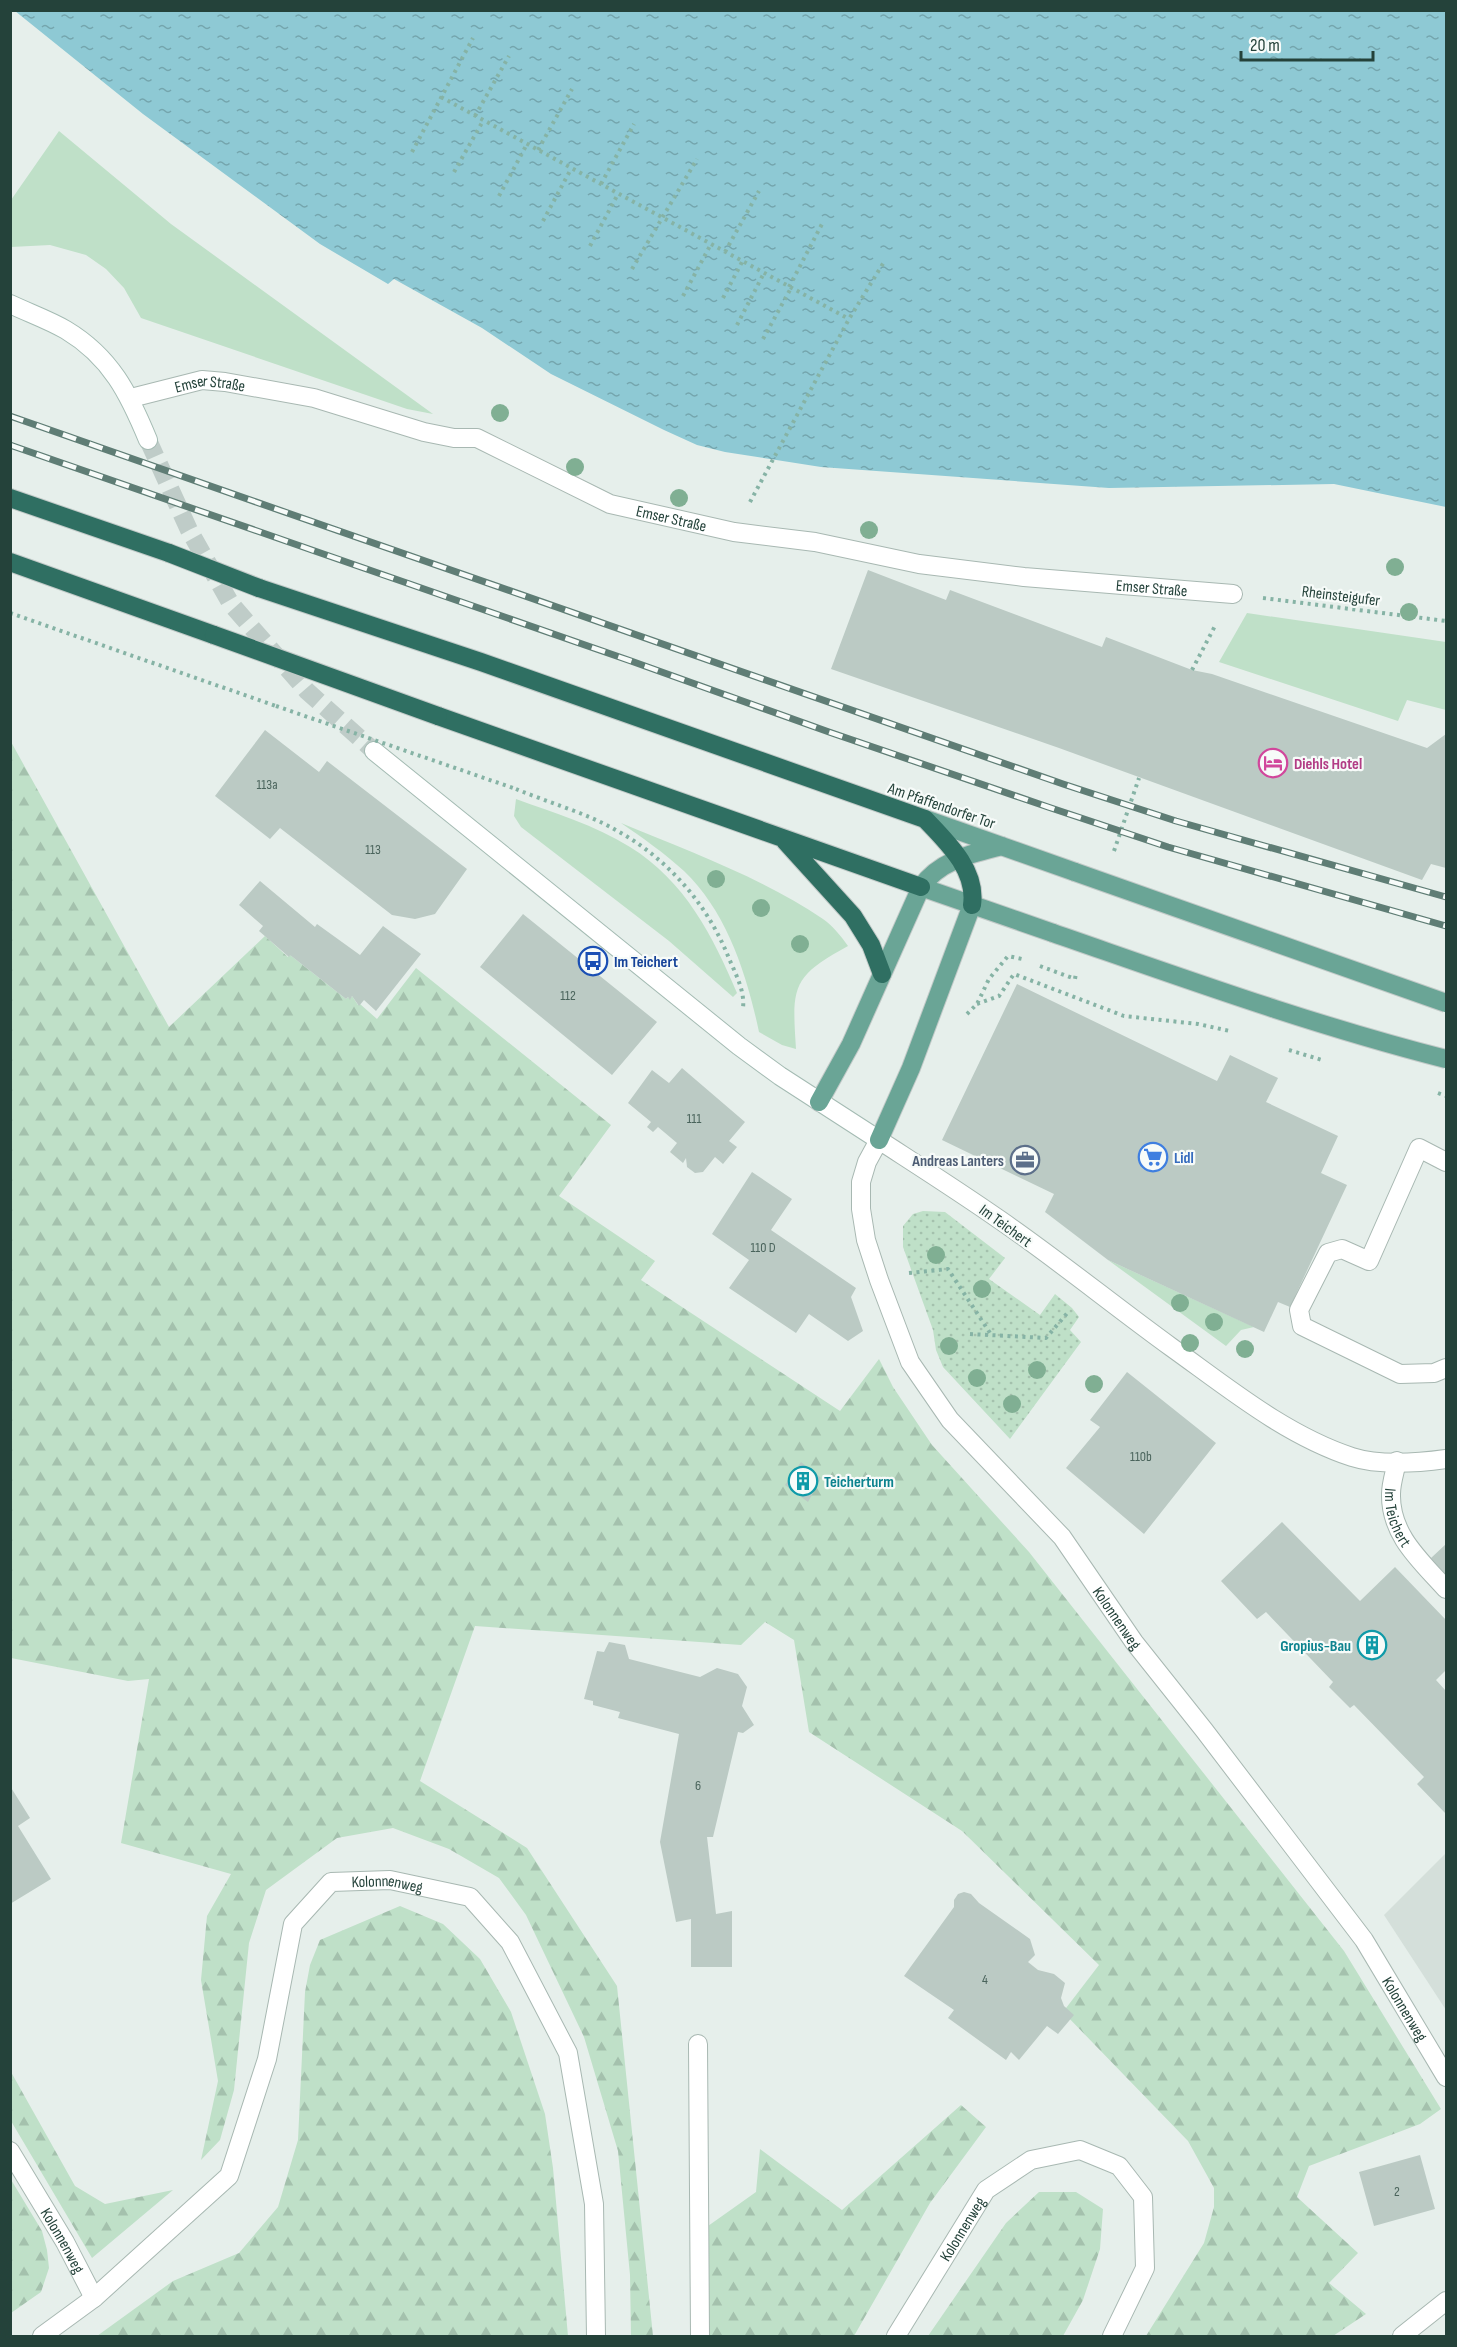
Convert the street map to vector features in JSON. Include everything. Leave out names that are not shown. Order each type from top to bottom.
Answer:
[{"type":"highway","name":"Am Pfaffendorfer Tor","points":[[10,498],[169,553],[259,588],[481,662],[925,819]]},
{"type":"highway","points":[[10,562],[921,887]]},
{"type":"highway","points":[[925,819],[959,858],[971,883],[972,905]]},
{"type":"highway","points":[[784,840],[853,916],[871,945],[882,974]]},
{"type":"main road","name":"Am Pfaffendorfer Tor","points":[[925,819],[1446,1003]]},
{"type":"main road","points":[[819,1102],[851,1044],[921,887],[936,870],[959,858],[1002,846]]},
{"type":"main road","points":[[921,887],[1263,1006],[1446,1059]]},
{"type":"main road","points":[[879,1140],[911,1068],[972,905]]},
{"type":"street","points":[[10,304],[66,330],[100,356],[117,375],[130,398],[148,440]]},
{"type":"street","name":"Emser Straße","points":[[130,398],[202,380],[314,398],[424,432],[454,438],[477,438],[610,504],[734,531],[815,543],[919,564],[1024,577],[1233,594]]},
{"type":"street","name":"Im Teichert","points":[[374,751],[739,1046],[819,1102],[1001,1220],[1089,1288],[1231,1390],[1296,1433],[1318,1444],[1355,1458],[1397,1461],[1391,1493],[1393,1517],[1402,1538],[1446,1589]]},
{"type":"street","name":"Kolonnenweg","points":[[879,1140],[867,1162],[861,1182],[861,1209],[866,1240],[910,1362],[950,1420],[1062,1538],[1134,1642],[1364,1940],[1446,2077]]},
{"type":"street","points":[[1446,1162],[1419,1148],[1369,1261],[1342,1249],[1328,1253],[1299,1311],[1302,1326],[1400,1374],[1434,1373],[1446,1368]]},
{"type":"street","points":[[1397,1461],[1446,1459]]},
{"type":"street","name":"Kolonnenweg","points":[[42,2337],[94,2298],[229,2175],[267,2059],[293,1924],[331,1882],[390,1880],[470,1897],[510,1941],[568,2053],[594,2204],[596,2337]]},
{"type":"street","points":[[698,2043],[700,2337]]},
{"type":"street","name":"Kolonnenweg","points":[[896,2337],[986,2190],[1031,2160],[1080,2150],[1119,2166],[1143,2197],[1145,2268],[1112,2337]]},
{"type":"street","name":"Kolonnenweg","points":[[10,2151],[65,2242],[94,2298]]},
{"type":"street","points":[[1401,2337],[1446,2301]]},
{"type":"path","points":[[411,152],[473,38]]},
{"type":"path","points":[[475,116],[509,56]]},
{"type":"path","points":[[538,150],[572,89]]},
{"type":"path","points":[[441,98],[849,319]]},
{"type":"path","points":[[454,172],[483,121]]},
{"type":"path","points":[[601,184],[634,124]]},
{"type":"path","points":[[499,196],[527,144]]},
{"type":"path","points":[[632,269],[697,159]]},
{"type":"path","points":[[543,221],[571,168]]},
{"type":"path","points":[[725,252],[759,191]]},
{"type":"path","points":[[590,246],[618,194]]},
{"type":"path","points":[[763,339],[822,224]]},
{"type":"path","points":[[683,296],[711,244]]},
{"type":"path","points":[[723,298],[742,261]]},
{"type":"path","points":[[734,531],[849,319],[884,262]]},
{"type":"path","points":[[737,326],[764,273]]},
{"type":"path","name":"Rheinsteigufer","points":[[1233,594],[1446,621]]},
{"type":"path","points":[[10,613],[516,789],[613,828],[646,849],[680,879],[704,908],[724,945],[741,987],[744,1001],[739,1046]]},
{"type":"path","points":[[1192,670],[1202,648]]},
{"type":"path","points":[[1023,959],[1008,956],[990,979],[977,1004],[999,996],[1014,974],[1124,1016],[1198,1024],[1240,1033]]},
{"type":"path","points":[[1034,963],[1075,980]]},
{"type":"path","points":[[1281,1048],[1312,1059],[1330,1062]]},
{"type":"path","points":[[879,1280],[912,1272],[948,1269],[992,1336]]},
{"type":"path","points":[[970,1334],[1046,1338],[1089,1288]]},
{"type":"shaded area","points":[[1446,1853],[1446,2010],[1384,1915]]},
{"type":"green space","points":[[59,131],[171,224],[433,414],[407,409],[141,318],[124,288],[106,269],[86,255],[50,245],[11,247],[11,200]]},
{"type":"green space","points":[[1247,613],[1446,642],[1446,710],[1407,700],[1398,721],[1219,662]]},
{"type":"green space","points":[[10,740],[169,1027],[265,936],[288,957],[290,955],[346,999],[352,996],[358,1005],[360,1004],[377,1019],[416,968],[611,1125],[559,1196],[655,1261],[641,1280],[840,1411],[879,1359],[893,1387],[932,1445],[1029,1552],[1344,1951],[1441,2109],[1420,2124],[1309,2166],[1297,2197],[1358,2253],[1329,2283],[1366,2314],[1333,2336],[1146,2336],[1204,2243],[1214,2207],[1214,2188],[1188,2141],[1063,2012],[1099,1965],[962,1831],[809,1732],[794,1640],[765,1622],[741,1645],[475,1626],[420,1781],[527,1848],[617,1986],[653,2336],[631,2336],[630,2275],[618,2151],[584,2037],[526,1915],[499,1878],[449,1849],[393,1828],[337,1838],[266,1890],[249,1943],[234,2090],[220,2140],[201,2160],[218,2081],[201,1980],[207,1916],[231,1874],[121,1843],[149,1679],[128,1681],[11,1658]]},
{"type":"green space","points":[[516,799],[574,820],[617,839],[667,876],[682,893],[707,931],[737,993],[733,997],[669,941],[521,827],[514,816]]},
{"type":"green space","points":[[621,823],[725,866],[776,891],[823,919],[843,939],[848,946],[815,966],[799,986],[794,1011],[796,1049],[782,1045],[759,1032],[748,989],[733,946],[712,905],[699,887],[669,858]]},
{"type":"green space","points":[[923,1211],[945,1212],[1005,1258],[989,1279],[1040,1315],[1055,1294],[1079,1317],[1070,1330],[1081,1342],[1010,1439],[943,1367],[936,1350],[933,1330],[903,1247],[903,1226],[913,1214]]},
{"type":"green space","points":[[1108,1260],[1254,1327],[1241,1330],[1226,1346]]},
{"type":"green space","points":[[400,1906],[443,1924],[480,1959],[511,2012],[545,2114],[553,2168],[568,2336],[97,2336],[173,2281],[239,2253],[278,2207],[298,2140],[305,1992],[310,1965],[320,1940]]},
{"type":"green space","points":[[11,2072],[75,2186],[105,2204],[173,2190],[92,2258],[11,2121]]},
{"type":"green space","points":[[961,2105],[986,2127],[930,2203],[854,2336],[706,2336],[708,2226],[756,2192],[760,2149],[842,2210]]},
{"type":"green space","points":[[10,2178],[42,2231],[49,2268],[41,2292],[11,2313]]},
{"type":"green space","points":[[1039,2192],[1076,2192],[1103,2209],[1100,2249],[1083,2300],[1063,2336],[928,2336],[1006,2223]]},
{"type":"water","points":[[15,11],[1446,11],[1446,507],[1334,484],[1109,488],[821,467],[725,452],[697,445],[551,374],[482,328],[394,279],[388,284],[320,244],[143,114]]},
{"type":"building","name":"Diehls Hotel","points":[[868,570],[946,600],[950,590],[1102,647],[1106,637],[1192,670],[1212,674],[1427,748],[1446,734],[1446,868],[1431,864],[1422,880],[1059,748],[831,669]]},
{"type":"building","points":[[265,730],[319,772],[327,761],[467,869],[435,914],[415,919],[392,915],[280,828],[270,839],[215,796]]},
{"type":"building","points":[[260,881],[315,927],[317,924],[360,955],[383,926],[421,954],[376,1011],[364,1000],[359,1006],[352,996],[350,1000],[348,997],[346,999],[290,955],[289,957],[259,931],[263,926],[239,905]]},
{"type":"building","points":[[523,914],[657,1022],[612,1075],[480,967]]},
{"type":"building","name":"Lidl","points":[[1017,984],[1217,1081],[1230,1055],[1278,1078],[1266,1102],[1338,1136],[1321,1173],[1347,1185],[1290,1307],[1278,1302],[1264,1332],[1108,1260],[1045,1212],[1054,1194],[942,1140]]},
{"type":"building","points":[[682,1068],[745,1122],[729,1141],[737,1147],[723,1164],[715,1157],[703,1172],[695,1173],[687,1167],[686,1158],[683,1163],[670,1152],[677,1143],[658,1127],[653,1132],[647,1127],[651,1122],[628,1103],[652,1070],[669,1083]]},
{"type":"building","points":[[752,1172],[792,1199],[771,1230],[856,1288],[851,1297],[863,1331],[848,1341],[809,1314],[796,1333],[729,1288],[749,1260],[712,1234]]},
{"type":"building","points":[[1127,1372],[1216,1443],[1144,1534],[1066,1468],[1100,1427],[1090,1420]]},
{"type":"building","name":"Teicherturm","points":[[801,1462],[821,1478],[808,1502],[785,1485]]},
{"type":"building","name":"Gropius-Bau","points":[[1282,1522],[1360,1601],[1395,1567],[1446,1620],[1446,1670],[1436,1680],[1446,1691],[1446,1814],[1417,1784],[1424,1777],[1354,1705],[1350,1708],[1329,1687],[1333,1682],[1266,1612],[1257,1619],[1221,1581]]},
{"type":"building","points":[[1446,1544],[1446,1575],[1431,1558]]},
{"type":"building","points":[[609,1642],[625,1645],[629,1659],[700,1677],[717,1668],[738,1674],[747,1687],[742,1706],[754,1725],[743,1733],[738,1732],[713,1837],[707,1837],[716,1914],[732,1911],[732,1967],[691,1967],[691,1919],[676,1922],[660,1842],[679,1734],[618,1718],[620,1712],[593,1705],[593,1701],[584,1699],[597,1651],[604,1652]]},
{"type":"building","points":[[10,1786],[30,1818],[18,1826],[51,1879],[10,1904]]},
{"type":"building","points":[[964,1892],[971,1894],[979,1903],[1030,1939],[1035,1955],[1028,1962],[1038,1970],[1054,1974],[1065,1983],[1061,1998],[1064,2006],[1074,2015],[1058,2034],[1047,2026],[1019,2060],[1011,2052],[1006,2060],[948,2018],[954,2010],[904,1976],[954,1907],[954,1900],[958,1894]]},
{"type":"building","points":[[1420,2155],[1435,2209],[1374,2226],[1359,2172]]},
{"type":"tunnel","points":[[148,440],[189,530],[231,604],[307,691],[374,751]]},
{"type":"railway","points":[[10,416],[1063,784],[1176,821],[1446,897]]},
{"type":"railway","points":[[10,445],[1048,807],[1168,847],[1446,926]]},
{"type":"place","name":"Diehls Hotel","points":[[1273,763]]},
{"type":"place","name":"Im Teichert","points":[[593,961]]},
{"type":"place","name":"Lidl","points":[[1153,1157]]},
{"type":"place","name":"Andreas Lanters","points":[[1025,1160]]},
{"type":"place","name":"Teicherturm","points":[[803,1481]]},
{"type":"place","name":"Gropius-Bau","points":[[1372,1645]]}]
